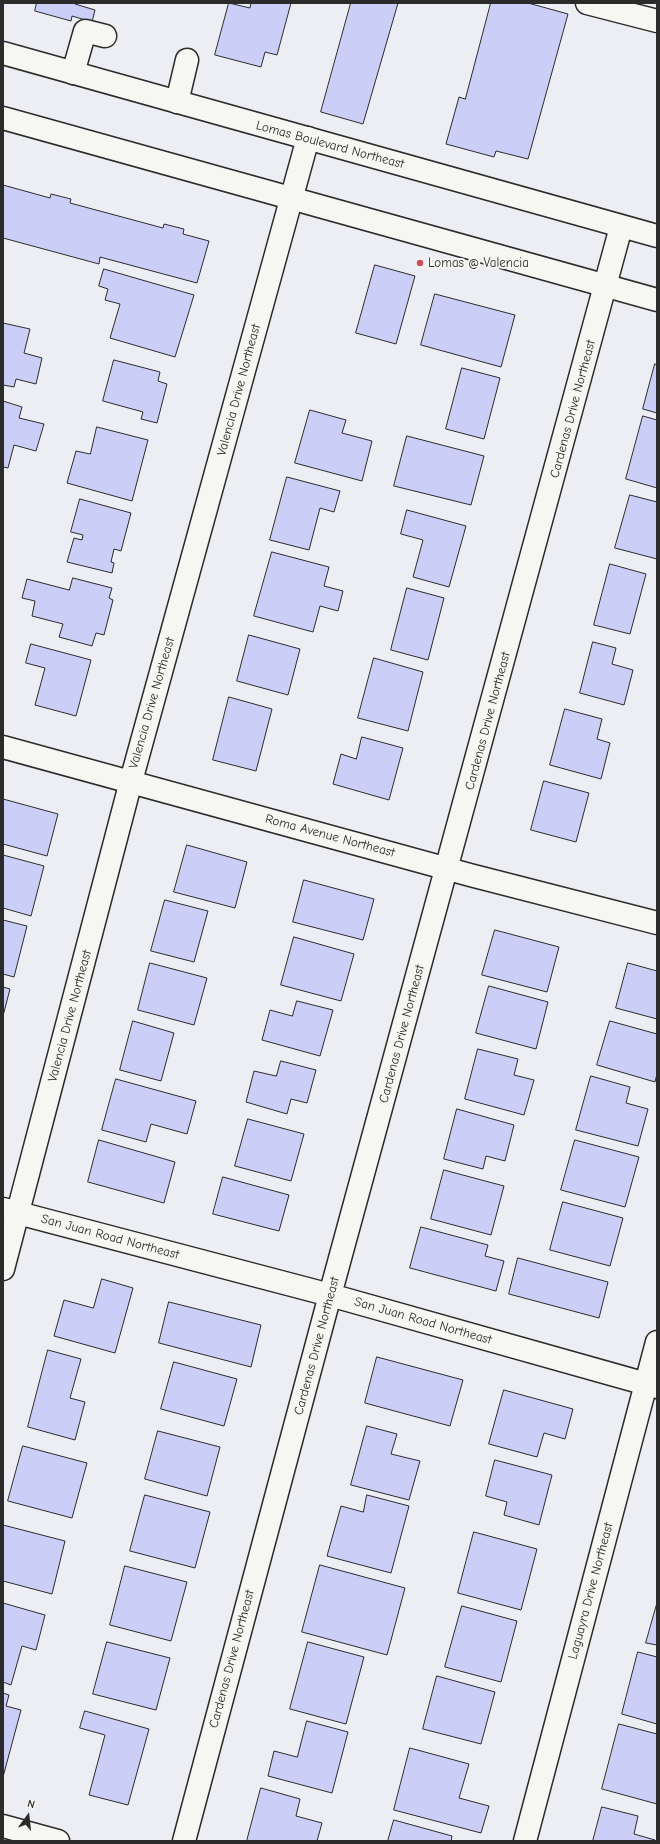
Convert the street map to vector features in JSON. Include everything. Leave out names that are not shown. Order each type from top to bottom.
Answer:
[{"type":"street","points":[[587,3],[657,21]]},
{"type":"street","points":[[74,73],[85,31],[106,36]]},
{"type":"street","name":"Lomas Boulevard Northeast","points":[[3,53],[657,236]]},
{"type":"street","points":[[177,102],[187,60]]},
{"type":"street","points":[[3,118],[292,197],[657,300]]},
{"type":"street","name":"Valencia Drive Northeast","points":[[3,1269],[10,1211],[131,781],[308,138]]},
{"type":"street","name":"Cardenas Drive Northeast","points":[[184,1841],[330,1295],[606,286],[621,226]]},
{"type":"street","name":"Roma Avenue Northeast","points":[[3,747],[447,869],[657,922]]},
{"type":"street","name":"San Juan Road Northeast","points":[[10,1211],[330,1295],[651,1385]]},
{"type":"street","name":"Laguayra Drive Northeast","points":[[525,1841],[651,1385],[657,1342]]},
{"type":"street","points":[[3,1826],[58,1841]]},
{"type":"building","points":[[37,3],[76,3],[75,4],[95,10],[92,22],[72,16],[71,21],[35,11]]},
{"type":"building","points":[[229,3],[250,8],[251,3],[291,3],[277,55],[265,52],[261,67],[215,55]]},
{"type":"building","points":[[351,3],[398,3],[363,124],[321,112]]},
{"type":"building","points":[[491,3],[528,3],[568,14],[528,159],[496,151],[494,157],[446,144],[459,97],[465,99]]},
{"type":"building","points":[[3,185],[50,198],[51,194],[71,199],[70,203],[163,228],[164,224],[184,229],[183,234],[209,241],[197,283],[100,257],[99,264],[3,238]]},
{"type":"building","points":[[375,265],[415,276],[396,344],[356,333]]},
{"type":"building","points":[[104,269],[194,295],[175,357],[110,338],[120,304],[105,300],[108,289],[99,286]]},
{"type":"building","points":[[435,294],[515,315],[501,367],[421,345]]},
{"type":"building","points":[[3,323],[30,329],[24,353],[42,358],[36,384],[16,379],[14,387],[3,385]]},
{"type":"building","points":[[114,360],[160,372],[158,381],[167,384],[157,423],[141,419],[143,412],[103,401]]},
{"type":"building","points":[[655,364],[657,365],[657,413],[643,409]]},
{"type":"building","points":[[462,368],[500,378],[484,439],[446,429]]},
{"type":"building","points":[[3,401],[22,407],[19,418],[44,424],[36,451],[14,445],[8,468],[3,467]]},
{"type":"building","points":[[310,410],[346,420],[342,433],[372,441],[362,481],[295,463]]},
{"type":"building","points":[[643,416],[657,420],[657,488],[626,479]]},
{"type":"building","points":[[97,427],[148,440],[132,501],[67,483],[76,451],[90,454]]},
{"type":"building","points":[[407,436],[484,456],[471,505],[394,486]]},
{"type":"building","points":[[287,477],[340,491],[334,512],[320,508],[309,550],[270,540]]},
{"type":"building","points":[[630,495],[657,502],[657,559],[615,548]]},
{"type":"building","points":[[80,499],[131,513],[121,551],[114,549],[111,562],[114,563],[112,573],[67,562],[74,538],[82,540],[83,535],[71,532]]},
{"type":"building","points":[[407,510],[466,526],[449,587],[413,577],[423,540],[401,534]]},
{"type":"building","points":[[272,552],[329,567],[324,586],[343,591],[338,611],[320,606],[313,632],[254,616]]},
{"type":"building","points":[[610,564],[646,574],[630,634],[594,625]]},
{"type":"building","points":[[73,578],[112,588],[109,598],[113,600],[104,635],[96,633],[92,646],[59,637],[63,624],[32,616],[35,601],[22,598],[27,579],[69,590]]},
{"type":"building","points":[[407,588],[444,598],[428,660],[391,650]]},
{"type":"building","points":[[249,635],[300,649],[288,695],[237,681]]},
{"type":"building","points":[[593,642],[616,648],[612,664],[633,670],[624,705],[580,693]]},
{"type":"building","points":[[31,644],[91,660],[76,716],[35,705],[45,668],[26,663]]},
{"type":"building","points":[[374,658],[423,672],[408,731],[358,718]]},
{"type":"building","points":[[229,697],[272,709],[256,771],[213,760]]},
{"type":"building","points":[[565,709],[602,719],[597,739],[610,743],[601,779],[550,765]]},
{"type":"building","points":[[362,737],[403,748],[389,800],[333,784],[341,754],[356,759]]},
{"type":"building","points":[[544,781],[589,793],[576,842],[531,830]]},
{"type":"building","points":[[3,799],[58,814],[47,856],[3,844]]},
{"type":"building","points":[[187,845],[247,862],[235,908],[174,892]]},
{"type":"building","points":[[3,855],[44,866],[31,916],[3,908]]},
{"type":"building","points":[[304,880],[374,899],[363,940],[293,922]]},
{"type":"building","points":[[165,900],[208,911],[194,962],[151,951]]},
{"type":"building","points":[[3,920],[27,926],[14,977],[3,974]]},
{"type":"building","points":[[495,930],[559,947],[547,992],[482,975]]},
{"type":"building","points":[[294,937],[354,954],[341,1001],[281,985]]},
{"type":"building","points":[[150,963],[207,978],[194,1025],[138,1010]]},
{"type":"building","points":[[628,963],[657,971],[657,1019],[616,1008]]},
{"type":"building","points":[[489,986],[548,1002],[536,1049],[476,1033]]},
{"type":"building","points":[[3,987],[10,989],[3,1016]]},
{"type":"building","points":[[297,1001],[333,1010],[320,1056],[262,1040],[270,1010],[292,1016]]},
{"type":"building","points":[[133,1021],[174,1033],[161,1081],[120,1070]]},
{"type":"building","points":[[610,1021],[657,1034],[657,1074],[655,1082],[597,1065]]},
{"type":"building","points":[[478,1049],[518,1059],[514,1075],[534,1080],[524,1115],[465,1099]]},
{"type":"building","points":[[281,1061],[316,1070],[307,1103],[291,1099],[287,1114],[246,1102],[254,1071],[276,1076]]},
{"type":"building","points":[[591,1076],[630,1087],[626,1103],[648,1109],[638,1146],[576,1130]]},
{"type":"building","points":[[116,1079],[196,1101],[187,1134],[151,1124],[146,1142],[102,1130]]},
{"type":"building","points":[[457,1109],[514,1125],[505,1161],[486,1156],[483,1169],[444,1159]]},
{"type":"building","points":[[248,1119],[304,1134],[291,1181],[235,1166]]},
{"type":"building","points":[[99,1140],[175,1162],[164,1203],[88,1182]]},
{"type":"building","points":[[575,1140],[639,1157],[625,1207],[561,1190]]},
{"type":"building","points":[[444,1170],[504,1186],[491,1235],[431,1219]]},
{"type":"building","points":[[223,1177],[289,1195],[279,1231],[213,1214]]},
{"type":"building","points":[[563,1202],[623,1218],[610,1266],[550,1250]]},
{"type":"building","points":[[421,1227],[488,1245],[485,1256],[504,1261],[496,1291],[410,1268]]},
{"type":"building","points":[[518,1258],[608,1282],[599,1318],[509,1294]]},
{"type":"building","points":[[102,1279],[133,1288],[115,1353],[54,1336],[64,1300],[93,1308]]},
{"type":"building","points":[[169,1302],[261,1325],[251,1367],[159,1343]]},
{"type":"building","points":[[48,1350],[81,1359],[70,1398],[85,1402],[75,1440],[28,1427]]},
{"type":"building","points":[[377,1357],[463,1380],[450,1426],[365,1403]]},
{"type":"building","points":[[174,1362],[237,1379],[224,1426],[161,1409]]},
{"type":"building","points":[[504,1390],[573,1409],[565,1439],[544,1433],[537,1457],[489,1444]]},
{"type":"building","points":[[367,1426],[397,1434],[391,1454],[420,1461],[409,1500],[351,1485]]},
{"type":"building","points":[[158,1431],[220,1447],[207,1496],[145,1479]]},
{"type":"building","points":[[23,1446],[87,1463],[72,1518],[8,1501]]},
{"type":"building","points":[[495,1460],[552,1475],[539,1525],[504,1515],[507,1502],[486,1496]]},
{"type":"building","points":[[145,1495],[210,1512],[195,1568],[130,1551]]},
{"type":"building","points":[[367,1495],[409,1506],[391,1573],[327,1556],[341,1506],[363,1512]]},
{"type":"building","points":[[3,1525],[65,1541],[52,1594],[3,1581]]},
{"type":"building","points":[[474,1532],[537,1549],[521,1610],[458,1593]]},
{"type":"building","points":[[320,1565],[405,1588],[387,1655],[302,1632]]},
{"type":"building","points":[[125,1566],[187,1582],[171,1641],[110,1625]]},
{"type":"building","points":[[3,1603],[45,1615],[36,1650],[22,1646],[11,1685],[3,1682]]},
{"type":"building","points":[[657,1603],[657,1645],[646,1643]]},
{"type":"building","points":[[462,1606],[517,1621],[501,1682],[445,1667]]},
{"type":"building","points":[[107,1642],[170,1658],[156,1710],[93,1694]]},
{"type":"building","points":[[308,1642],[364,1657],[346,1724],[290,1709]]},
{"type":"building","points":[[638,1652],[657,1657],[657,1724],[622,1714]]},
{"type":"building","points":[[437,1676],[495,1692],[481,1744],[423,1729]]},
{"type":"building","points":[[3,1693],[9,1695],[6,1706],[21,1710],[3,1777]]},
{"type":"building","points":[[85,1711],[149,1729],[128,1805],[89,1795],[105,1735],[80,1728]]},
{"type":"building","points":[[307,1721],[348,1732],[332,1793],[268,1776],[274,1751],[297,1757]]},
{"type":"building","points":[[619,1724],[657,1734],[657,1804],[602,1789]]},
{"type":"building","points":[[410,1748],[469,1764],[459,1798],[489,1806],[481,1833],[394,1810]]},
{"type":"building","points":[[261,1788],[300,1799],[296,1816],[322,1823],[317,1841],[247,1841]]},
{"type":"building","points":[[602,1807],[638,1816],[634,1834],[655,1841],[593,1841]]},
{"type":"building","points":[[394,1820],[452,1836],[451,1841],[388,1841]]},
{"type":"place","name":"Lomas @ Valencia","points":[[420,263]]}]
